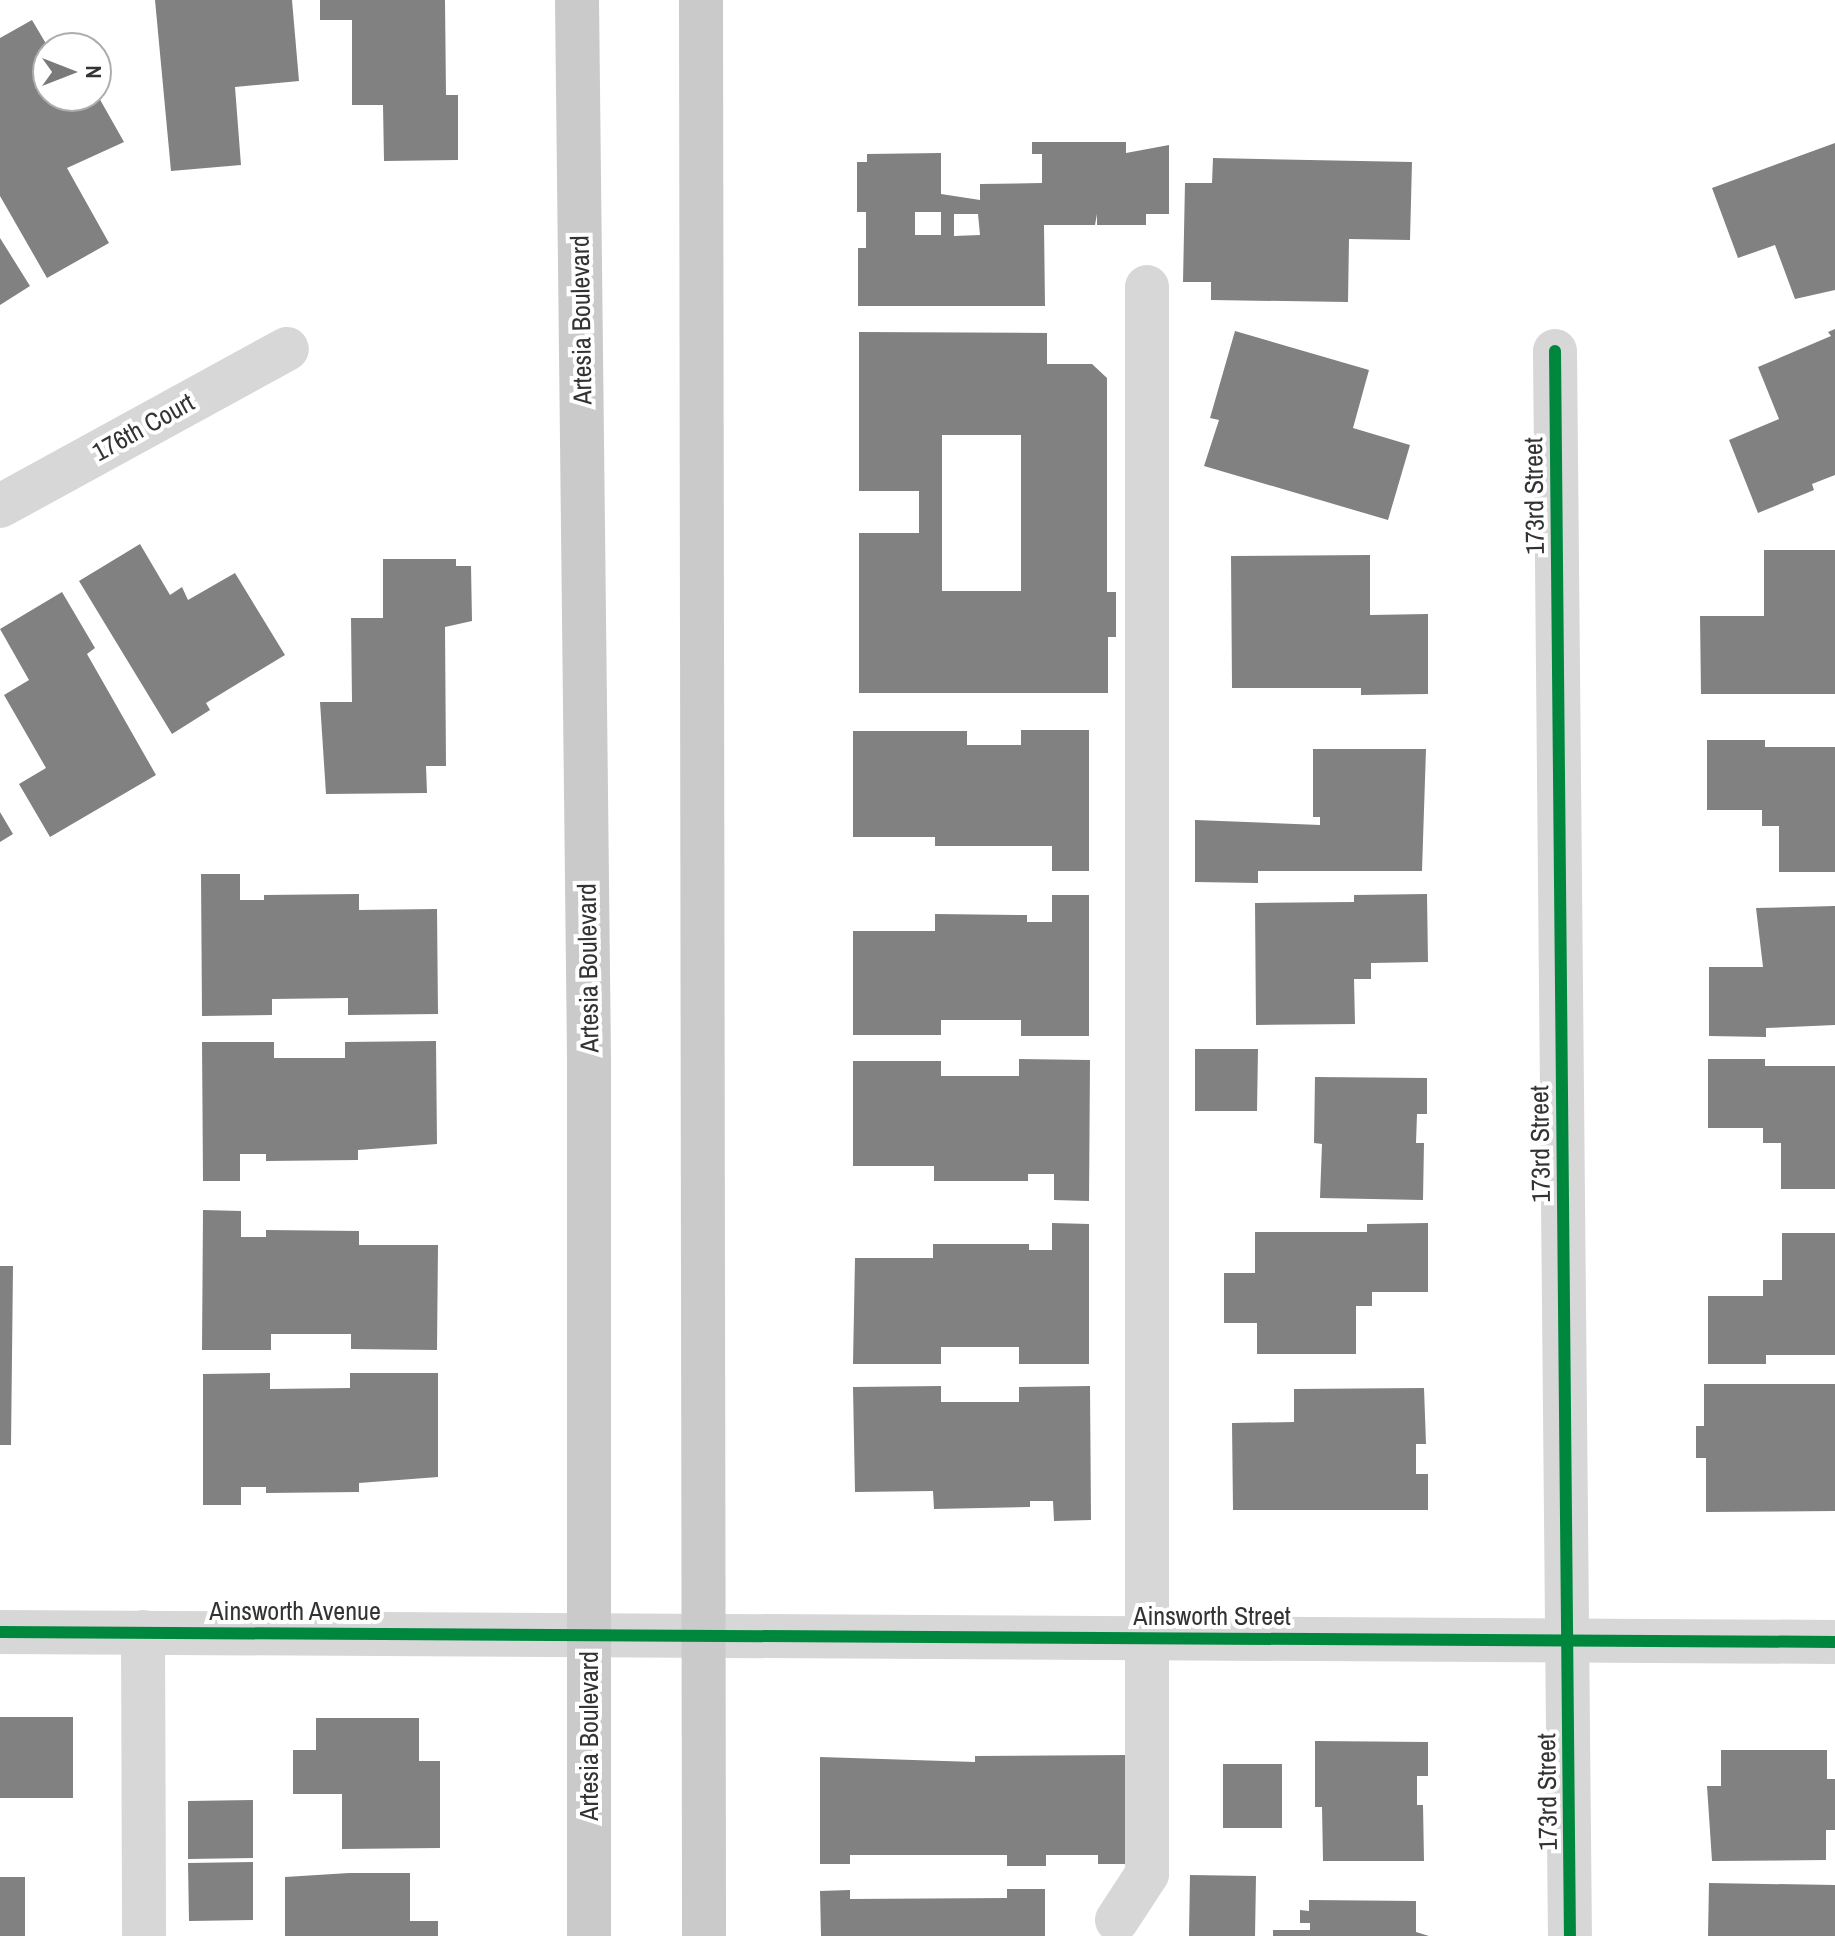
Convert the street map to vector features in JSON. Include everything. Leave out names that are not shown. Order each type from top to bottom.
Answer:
[{"type":"main road","name":"Artesia Boulevard","points":[[577,0],[589,1057],[589,1936]]},
{"type":"main road","points":[[701,0],[706,1635],[704,1936]]},
{"type":"street","points":[[1117,1920],[1147,1874],[1143,1638],[1147,287]]},
{"type":"street","name":"176th Court","points":[[0,506],[287,349]]},
{"type":"street","name":"173rd Street","points":[[1555,351],[1570,1936]]},
{"type":"street","name":"Ainsworth Avenue","points":[[0,1632],[589,1635]]},
{"type":"street","points":[[143,1632],[144,1936]]},
{"type":"street","name":"Ainsworth Street","points":[[589,1635],[1835,1642]]},
{"type":"building","points":[[155,0],[292,0],[299,81],[235,87],[241,165],[171,171]]},
{"type":"building","points":[[320,0],[445,0],[446,95],[458,95],[458,160],[384,161],[383,105],[352,105],[352,20],[320,20]]},
{"type":"building","points":[[32,20],[39,32],[32,32],[32,112],[107,112],[124,142],[67,168],[109,243],[47,278],[0,196],[0,38]]},
{"type":"building","points":[[1032,142],[1126,142],[1126,153],[1169,145],[1169,214],[1146,214],[1146,225],[1097,225],[1097,214],[1095,225],[1044,225],[1045,306],[858,306],[858,248],[866,248],[866,212],[857,212],[857,162],[867,162],[867,154],[941,153],[941,194],[980,200],[980,184],[1042,183],[1042,154],[1032,154]],"holes":[[[915,212],[941,212],[941,235],[915,235]],[[954,214],[978,214],[980,235],[954,236]]]},
{"type":"building","points":[[1835,143],[1835,290],[1795,299],[1775,245],[1738,258],[1712,188]]},
{"type":"building","points":[[1213,158],[1412,162],[1410,240],[1349,239],[1348,302],[1211,300],[1211,282],[1183,282],[1185,183],[1212,183]]},
{"type":"building","points":[[0,238],[30,286],[0,305]]},
{"type":"building","points":[[1835,329],[1835,475],[1812,484],[1814,490],[1758,513],[1729,440],[1779,419],[1758,367],[1831,336],[1828,332]]},
{"type":"building","points":[[1235,331],[1369,370],[1353,428],[1410,445],[1388,520],[1204,466],[1219,420],[1210,418]]},
{"type":"building","points":[[859,332],[1047,333],[1047,364],[1092,364],[1107,378],[1107,592],[1116,592],[1116,637],[1108,637],[1108,693],[859,693],[859,533],[919,533],[919,491],[859,491]],"holes":[[[942,435],[1021,435],[1021,591],[942,591]]]},
{"type":"building","points":[[140,544],[170,595],[182,587],[188,600],[235,573],[285,655],[206,703],[210,710],[172,734],[79,581]]},
{"type":"building","points":[[1764,550],[1835,550],[1835,694],[1701,694],[1700,616],[1764,616]]},
{"type":"building","points":[[1370,555],[1370,615],[1428,614],[1428,694],[1361,695],[1361,688],[1232,688],[1231,556]]},
{"type":"building","points":[[383,559],[456,559],[456,566],[471,566],[472,621],[445,627],[446,766],[426,766],[427,793],[326,794],[320,702],[352,702],[351,618],[383,618]]},
{"type":"building","points":[[62,592],[95,648],[87,654],[156,775],[50,837],[19,784],[46,768],[4,695],[29,680],[0,629]]},
{"type":"building","points":[[1021,730],[1089,730],[1089,871],[1052,871],[1052,846],[935,846],[935,837],[853,837],[853,731],[967,731],[967,745],[1021,745]]},
{"type":"building","points":[[1707,740],[1765,740],[1765,747],[1835,747],[1835,872],[1779,872],[1779,826],[1762,826],[1762,810],[1707,810]]},
{"type":"building","points":[[1313,749],[1426,749],[1422,871],[1258,871],[1258,883],[1195,882],[1195,820],[1320,825],[1320,817],[1313,817]]},
{"type":"building","points":[[0,812],[13,834],[0,842]]},
{"type":"building","points":[[201,874],[240,874],[240,900],[264,900],[264,895],[359,894],[359,910],[437,909],[438,1014],[348,1015],[348,998],[272,999],[272,1015],[202,1016]]},
{"type":"building","points":[[1427,894],[1428,962],[1371,963],[1371,979],[1354,979],[1355,1024],[1256,1025],[1255,903],[1354,902],[1354,895]]},
{"type":"building","points":[[1052,895],[1089,895],[1089,1036],[1021,1036],[1021,1020],[941,1020],[941,1035],[853,1035],[853,931],[935,931],[935,914],[1027,915],[1027,922],[1052,922]]},
{"type":"building","points":[[1835,906],[1835,1025],[1766,1028],[1766,1037],[1709,1036],[1709,967],[1763,967],[1756,908]]},
{"type":"building","points":[[436,1041],[437,1144],[358,1150],[358,1160],[266,1161],[266,1154],[240,1154],[240,1181],[203,1181],[202,1042],[274,1042],[274,1058],[345,1058],[345,1042]]},
{"type":"building","points":[[1195,1049],[1258,1049],[1257,1111],[1195,1111]]},
{"type":"building","points":[[1019,1059],[1090,1060],[1089,1201],[1054,1200],[1054,1174],[1028,1174],[1028,1181],[934,1181],[934,1166],[853,1166],[853,1061],[941,1061],[941,1076],[1019,1076]]},
{"type":"building","points":[[1708,1059],[1765,1059],[1765,1066],[1835,1066],[1835,1189],[1781,1189],[1781,1143],[1763,1143],[1763,1128],[1708,1128]]},
{"type":"building","points":[[1315,1077],[1427,1078],[1427,1114],[1417,1114],[1416,1143],[1424,1143],[1423,1200],[1320,1198],[1322,1144],[1314,1143]]},
{"type":"building","points":[[203,1210],[241,1211],[241,1237],[266,1237],[266,1230],[359,1231],[359,1245],[438,1245],[437,1350],[351,1349],[351,1334],[271,1334],[271,1350],[202,1350]]},
{"type":"building","points":[[1052,1223],[1089,1224],[1089,1364],[1019,1364],[1019,1347],[941,1347],[941,1364],[853,1364],[855,1258],[933,1258],[933,1244],[1029,1244],[1029,1250],[1052,1250]]},
{"type":"building","points":[[1428,1223],[1428,1292],[1372,1292],[1372,1306],[1356,1306],[1356,1354],[1257,1354],[1257,1323],[1224,1323],[1224,1273],[1255,1273],[1255,1232],[1367,1232],[1367,1224]]},
{"type":"building","points":[[1782,1233],[1835,1233],[1835,1355],[1766,1355],[1766,1364],[1708,1364],[1708,1296],[1763,1296],[1763,1280],[1782,1280]]},
{"type":"building","points":[[0,1266],[13,1266],[11,1445],[0,1445]]},
{"type":"building","points":[[270,1373],[270,1389],[350,1388],[350,1373],[438,1373],[438,1477],[359,1483],[359,1492],[266,1493],[266,1487],[241,1487],[241,1505],[203,1505],[203,1374]]},
{"type":"building","points":[[1704,1384],[1835,1384],[1835,1511],[1706,1512],[1706,1458],[1696,1458],[1696,1426],[1704,1426]]},
{"type":"building","points":[[941,1386],[941,1402],[1019,1402],[1019,1387],[1090,1386],[1091,1520],[1054,1521],[1053,1501],[1030,1501],[1030,1507],[934,1509],[933,1491],[855,1492],[853,1387]]},
{"type":"building","points":[[1424,1388],[1426,1444],[1416,1444],[1416,1474],[1428,1474],[1428,1510],[1233,1510],[1232,1423],[1294,1422],[1294,1389]]},
{"type":"building","points":[[0,1717],[73,1717],[73,1798],[0,1798]]},
{"type":"building","points":[[316,1718],[419,1718],[419,1761],[440,1761],[440,1848],[342,1849],[342,1794],[293,1794],[293,1750],[316,1750]]},
{"type":"building","points":[[1315,1741],[1428,1742],[1428,1776],[1417,1776],[1417,1805],[1423,1805],[1424,1861],[1323,1861],[1322,1807],[1315,1807]]},
{"type":"building","points":[[1721,1750],[1827,1750],[1827,1779],[1835,1779],[1835,1830],[1826,1830],[1826,1860],[1712,1861],[1707,1786],[1721,1786]]},
{"type":"building","points":[[1129,1755],[1129,1864],[1098,1864],[1098,1855],[1046,1855],[1046,1866],[1007,1866],[1007,1855],[850,1855],[850,1864],[820,1864],[820,1757],[975,1762],[975,1756]]},
{"type":"building","points":[[1223,1764],[1282,1764],[1282,1828],[1223,1828]]},
{"type":"building","points":[[253,1800],[253,1858],[188,1859],[188,1801]]},
{"type":"building","points":[[253,1862],[253,1920],[189,1921],[188,1863]]},
{"type":"building","points":[[410,1873],[410,1921],[438,1921],[438,1936],[285,1936],[285,1877]]},
{"type":"building","points":[[1190,1875],[1256,1876],[1255,1936],[1189,1936]]},
{"type":"building","points":[[0,1877],[25,1877],[25,1936],[0,1936]]},
{"type":"building","points":[[1709,1883],[1835,1885],[1835,1936],[1708,1936]]},
{"type":"building","points":[[1007,1889],[1045,1889],[1045,1936],[821,1936],[820,1891],[850,1890],[850,1899],[1007,1898]]},
{"type":"building","points":[[1309,1900],[1416,1901],[1416,1932],[1429,1936],[1273,1936],[1273,1930],[1310,1930],[1310,1923],[1300,1923],[1300,1910],[1309,1911]]},
{"type":"cycle path","points":[[1555,351],[1570,1936]]},
{"type":"cycle path","points":[[0,1632],[1835,1642]]}]
